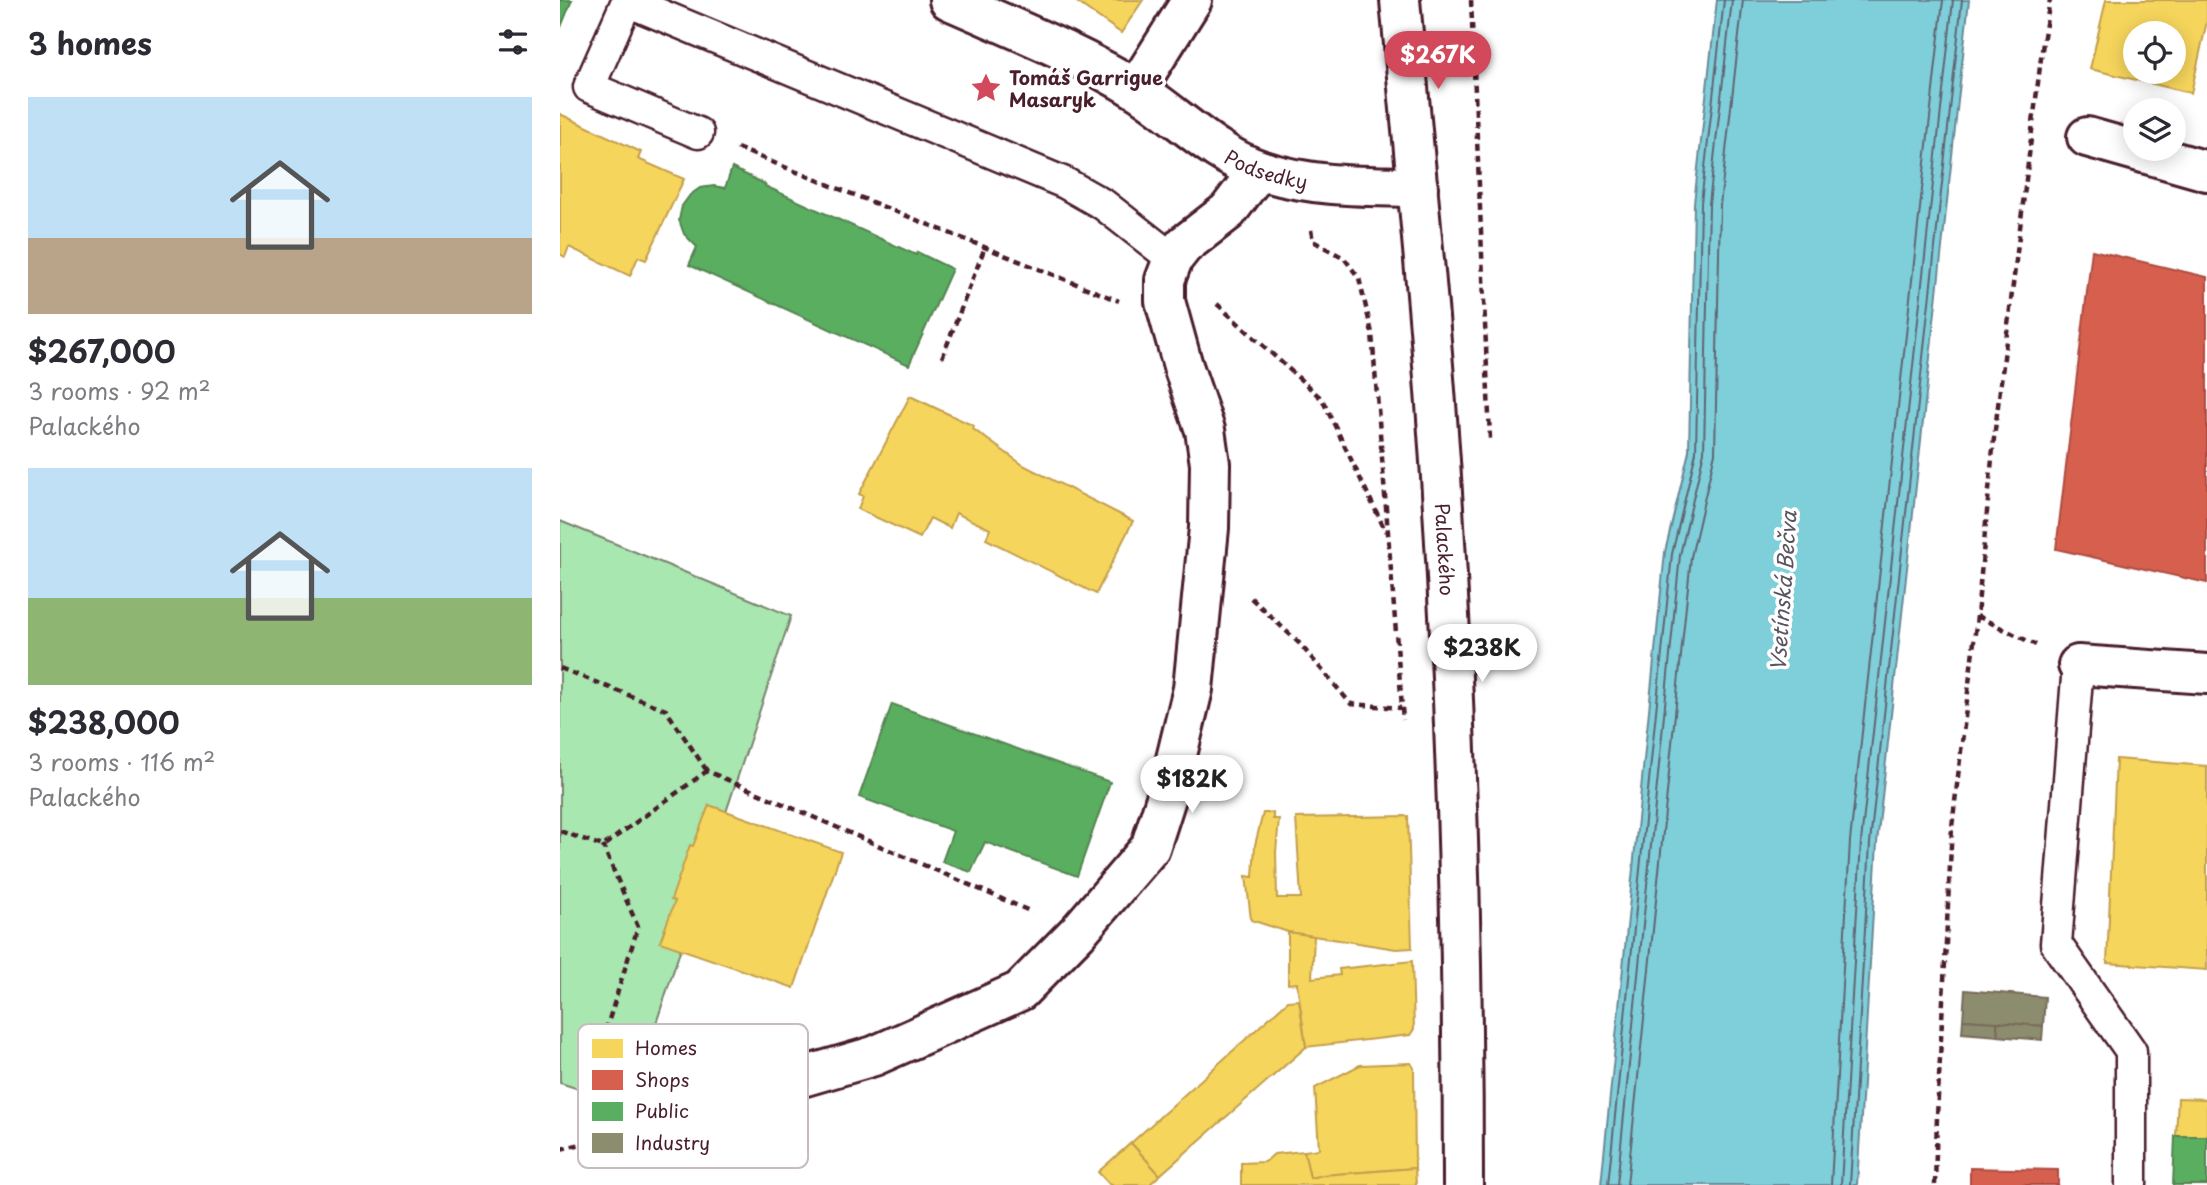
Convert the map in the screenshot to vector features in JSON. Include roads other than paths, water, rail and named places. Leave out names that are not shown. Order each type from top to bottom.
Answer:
[{"type":"street","name":"Podsedky","points":[[949,0],[1066,52],[1136,89],[1226,153],[1259,170],[1301,180],[1353,186],[1418,187]]},
{"type":"street","points":[[1136,89],[1192,0]]},
{"type":"street","name":"Palackého","points":[[1400,0],[1436,405],[1455,742],[1463,1018],[1463,1185]]},
{"type":"street","points":[[2087,137],[2207,171]]},
{"type":"street","points":[[808,1075],[874,1056],[1020,991],[1078,932],[1150,848],[1168,792],[1193,689],[1209,528],[1210,464],[1205,430],[1165,301],[1165,280],[1173,259],[1184,245],[1228,211],[1259,170]]},
{"type":"street","points":[[2078,665],[2207,674]]},
{"type":"lane","points":[[698,133],[589,88],[626,1],[1065,183],[1104,205],[1173,259]]},
{"type":"lane","points":[[2078,665],[2056,944],[2131,1051],[2131,1185]]},
{"type":"water","name":"Vsetínská Bečva","points":[[1717,0],[1969,0],[1877,843],[1857,1185],[1601,1185],[1665,552],[1689,451],[1694,203]]},
{"type":"place","name":"Tomáš Garrigue Masaryk","points":[[986,88]]}]
